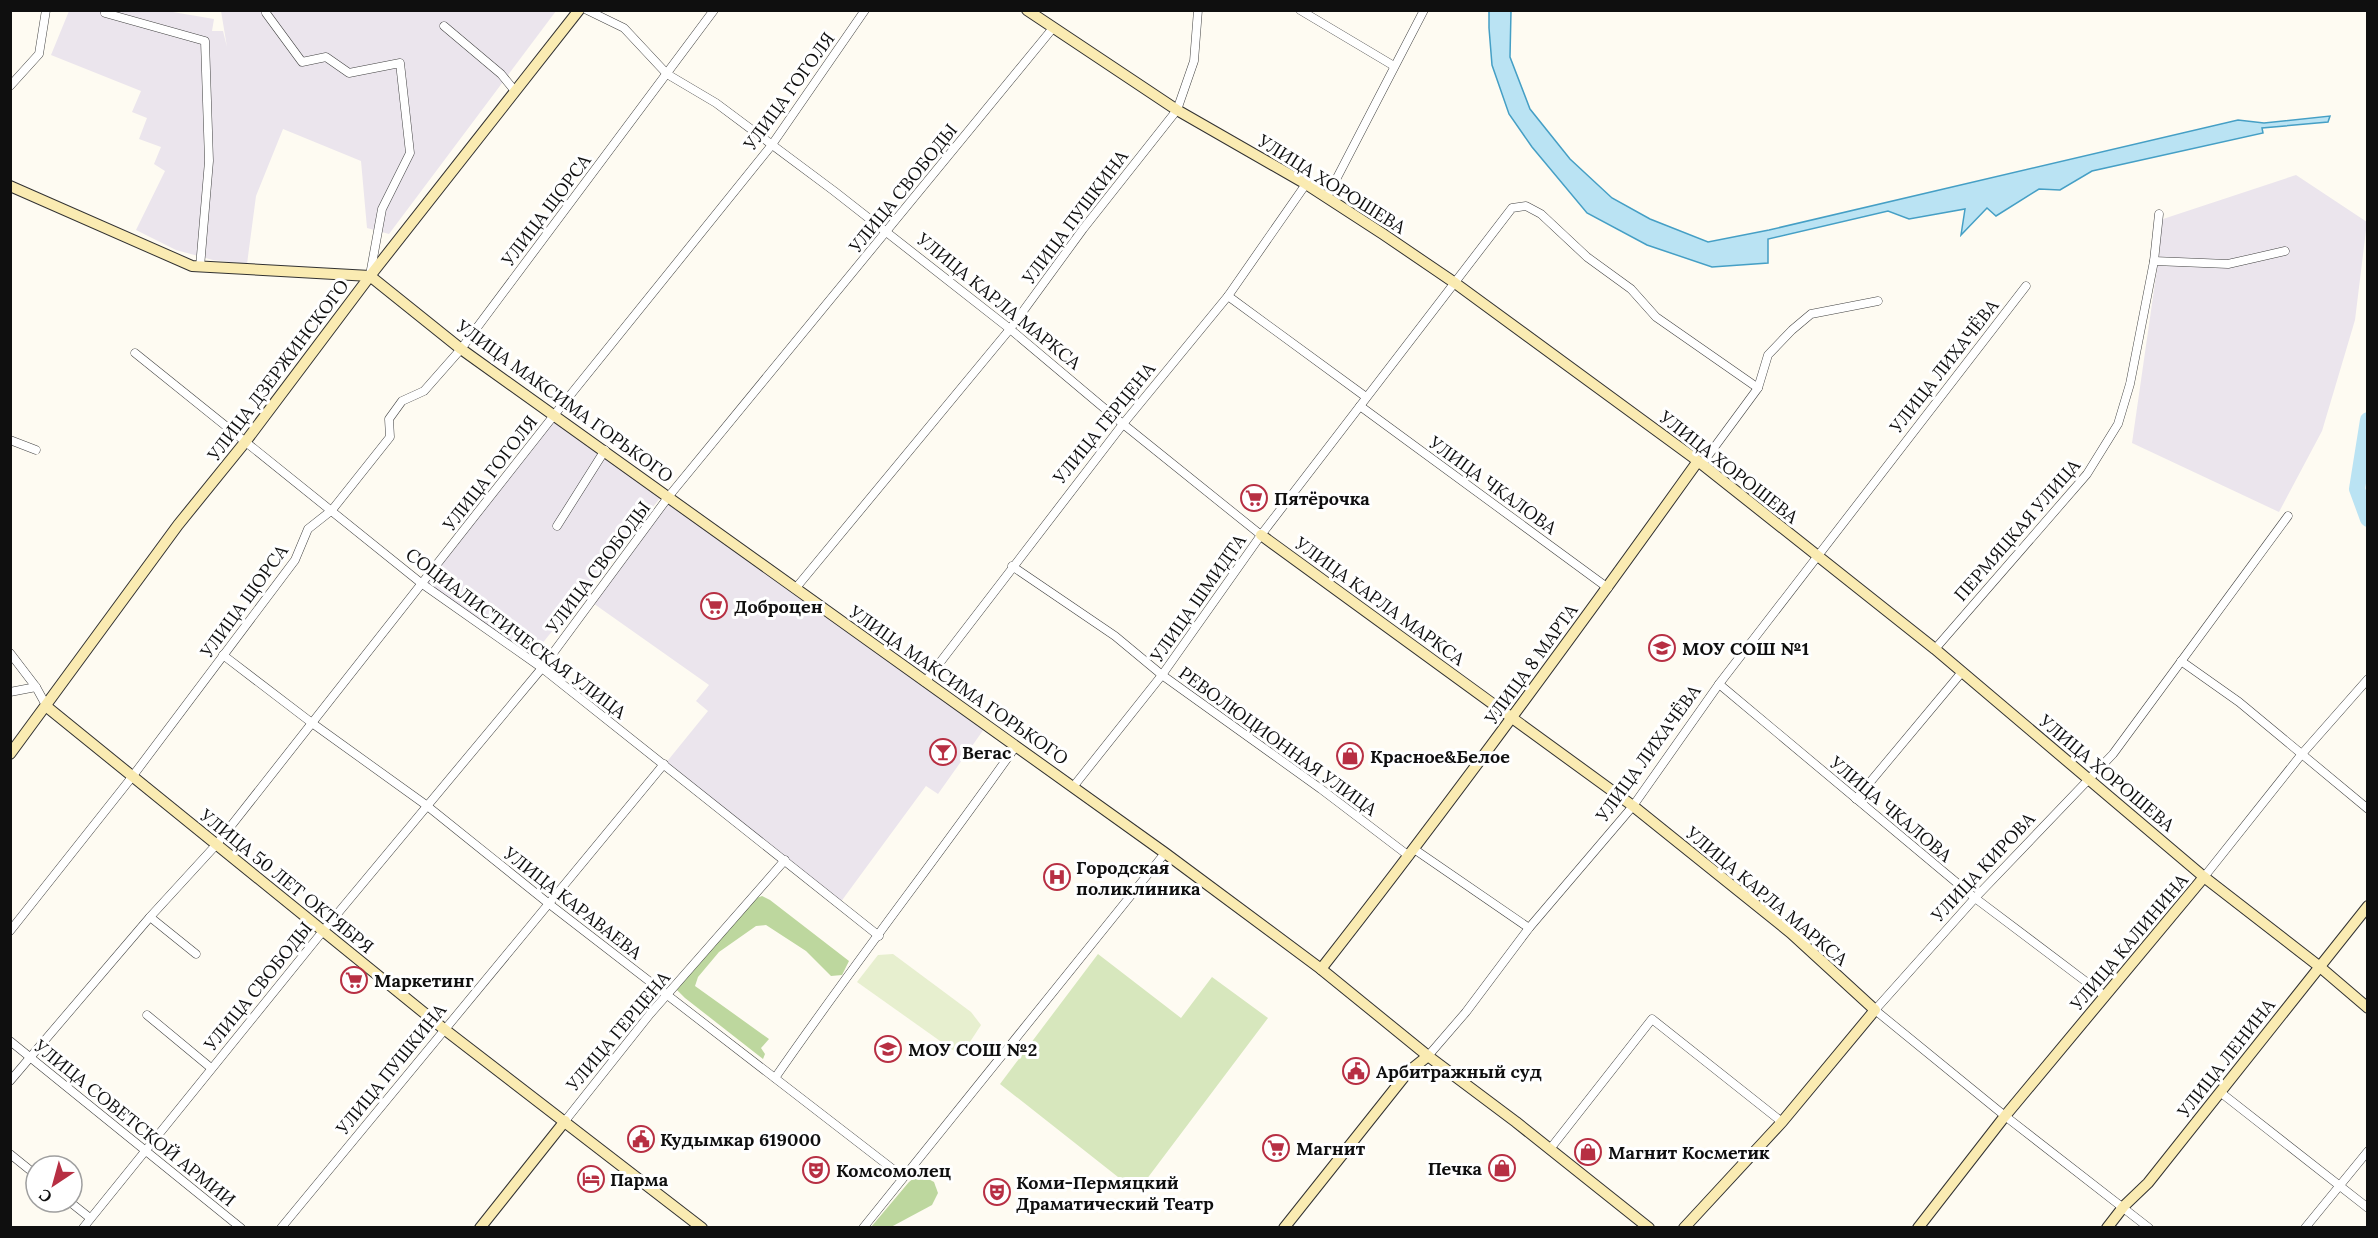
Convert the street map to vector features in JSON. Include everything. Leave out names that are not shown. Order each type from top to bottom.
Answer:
[{"type":"street","points":[[10,86],[39,54],[46,10]]},
{"type":"street","name":"УЛИЦА ДЗЕРЖИНСКОГО","points":[[10,754],[47,707],[178,525],[246,441],[370,276],[579,10]]},
{"type":"street","name":"УЛИЦА КАРЛА МАРКСА","points":[[587,10],[624,28],[667,74],[716,103],[834,191],[1010,328],[1122,424],[1261,535],[1633,806],[1791,933],[1875,1010],[2005,1116],[2149,1227]]},
{"type":"street","name":"УЛИЦА ЩОРСА","points":[[10,931],[132,777],[295,560],[308,529],[332,510],[390,437],[389,419],[402,400],[424,391],[461,349],[714,10]]},
{"type":"street","name":"УЛИЦА ГОГОЛЯ","points":[[10,1081],[150,917],[216,845],[555,414],[771,146],[865,10]]},
{"type":"street","name":"УЛИЦА ХОРОШЕВА","points":[[1027,10],[1177,110],[1327,197],[1455,283],[1700,463],[1935,649],[2204,877],[2320,967],[2367,1008]]},
{"type":"street","name":"УЛИЦА ПУШКИНА","points":[[795,589],[1010,328],[1083,229],[1177,110],[1194,61],[1198,10]]},
{"type":"street","points":[[1300,10],[1394,66]]},
{"type":"street","points":[[1327,197],[1424,10]]},
{"type":"street","points":[[105,13],[205,41],[209,162],[200,267]]},
{"type":"street","points":[[10,186],[192,266],[370,276],[382,209],[410,153],[400,63],[349,73],[326,57],[302,62],[266,13]]},
{"type":"street","points":[[444,26],[501,74],[515,91]]},
{"type":"street","name":"УЛИЦА СВОБОДЫ","points":[[83,1227],[144,1149],[426,805],[542,668],[669,496],[1053,28]]},
{"type":"street","name":"УЛИЦА ГЕРЦЕНА","points":[[925,682],[1122,424],[1228,296],[1306,184]]},
{"type":"street","name":"УЛИЦА ШМИДТА","points":[[1073,787],[1162,675],[1261,535],[1512,208],[1526,206],[1541,214],[1587,257],[1631,288],[1656,317],[1758,388]]},
{"type":"street","name":"ПЕРМЯЦКАЯ УЛИЦА","points":[[1935,649],[2087,474],[2118,424],[2130,384],[2154,261],[2159,214]]},
{"type":"street","points":[[2154,261],[2228,264],[2285,251]]},
{"type":"street","name":"УЛИЦА МАКСИМА ГОРЬКОГО","points":[[370,276],[461,349],[555,414],[795,589],[1165,853],[1321,969],[1428,1056],[1649,1227]]},
{"type":"street","name":"УЛИЦА ЛИХАЧЁВА","points":[[1284,1227],[1408,1072],[1428,1056],[1466,1012],[1529,928],[1633,806],[1719,684],[2026,286]]},
{"type":"street","points":[[1228,296],[1366,398]]},
{"type":"street","points":[[1700,463],[1758,388],[1768,356],[1811,314],[1878,300]]},
{"type":"street","name":"СОЦИАЛИСТИЧЕСКАЯ УЛИЦА","points":[[135,353],[421,583],[542,668],[879,936]]},
{"type":"street","name":"УЛИЦА ЧКАЛОВА","points":[[1360,406],[1608,588]]},
{"type":"street","points":[[10,440],[36,450]]},
{"type":"street","points":[[557,526],[605,450]]},
{"type":"street","name":"УЛИЦА 8 МАРТА","points":[[1321,969],[1412,853],[1700,463]]},
{"type":"street","name":"УЛИЦА КИРОВА","points":[[1684,1227],[1782,1122],[1859,1027],[1975,898],[2113,754],[2288,516]]},
{"type":"street","name":"РЕВОЛЮЦИОННАЯ УЛИЦА","points":[[1012,566],[1114,636],[1162,675],[1412,853],[1529,928]]},
{"type":"street","name":"УЛИЦА 50 ЛЕТ ОКТЯБРЯ","points":[[10,653],[36,687],[47,707],[444,1029],[702,1227]]},
{"type":"street","name":"УЛИЦА КАРАВАЕВА","points":[[223,655],[426,805],[548,903],[903,1177]]},
{"type":"street","points":[[2181,661],[2239,702],[2367,809]]},
{"type":"street","points":[[1856,799],[1962,672]]},
{"type":"street","name":"УЛИЦА КАЛИНИНА","points":[[1918,1227],[2005,1116],[2204,877],[2301,755],[2367,679]]},
{"type":"street","name":"УЛИЦА ЧКАЛОВА","points":[[1719,684],[1975,898],[2105,996]]},
{"type":"street","points":[[10,692],[36,687]]},
{"type":"street","points":[[775,1077],[1016,746]]},
{"type":"street","name":"УЛИЦА ПУШКИНА","points":[[280,1227],[664,764]]},
{"type":"street","points":[[863,1227],[1165,853]]},
{"type":"street","name":"УЛИЦА ГЕРЦЕНА","points":[[480,1227],[668,996],[785,860]]},
{"type":"street","name":"УЛИЦА ЛЕНИНА","points":[[2107,1227],[2124,1206],[2148,1183],[2367,906]]},
{"type":"street","points":[[150,917],[196,954]]},
{"type":"street","name":"УЛИЦА СВОБОДЫ","points":[[147,1014],[211,1068]]},
{"type":"street","points":[[1550,1149],[1652,1019],[1782,1122]]},
{"type":"street","name":"УЛИЦА СОВЕТСКОЙ АРМИИ","points":[[10,1041],[241,1227]]},
{"type":"street","points":[[2220,1092],[2367,1208]]},
{"type":"street","points":[[2305,1227],[2367,1151]]},
{"type":"street","points":[[10,1154],[24,1165]]},
{"type":"street","points":[[84,1213],[90,1218]]},
{"type":"shaded area","points":[[69,11],[167,11],[214,19],[212,31],[223,31],[227,47],[221,11],[556,11],[389,234],[367,228],[361,161],[283,129],[256,196],[247,264],[213,260],[176,250],[136,230],[165,171],[154,164],[161,147],[139,139],[147,118],[132,112],[141,91],[51,55]]},
{"type":"shaded area","points":[[2296,175],[2367,222],[2355,320],[2322,431],[2279,512],[2132,443],[2160,248],[2160,220]]},
{"type":"shaded area","points":[[549,414],[661,497],[528,661],[425,583]]},
{"type":"shaded area","points":[[667,501],[984,729],[938,794],[926,786],[840,903],[665,764],[708,711],[696,701],[709,685],[590,601]]},
{"type":"green space","points":[[762,896],[849,961],[842,975],[831,976],[806,951],[766,925],[756,926],[719,952],[698,977],[695,986],[769,1039],[761,1048],[765,1054],[763,1059],[676,989],[754,899]]},
{"type":"green space","points":[[893,954],[971,1012],[981,1025],[966,1048],[957,1053],[857,982],[878,955]]},
{"type":"green space","points":[[1098,954],[1181,1018],[1212,977],[1268,1018],[1137,1192],[1000,1084]]},
{"type":"green space","points":[[919,1174],[934,1182],[938,1193],[932,1205],[891,1227],[871,1227],[909,1182]]},
{"type":"water","points":[[1489,11],[1511,11],[1510,57],[1530,109],[1570,159],[1612,198],[1650,219],[1708,242],[1769,230],[2238,120],[2264,123],[2330,116],[2328,122],[2262,128],[2263,133],[2092,171],[2060,190],[2039,189],[1996,216],[1987,208],[1961,235],[1965,209],[1909,219],[1888,211],[1768,239],[1768,263],[1712,267],[1647,245],[1587,213],[1532,147],[1509,114],[1492,65]]},
{"type":"waterway","points":[[2368,420],[2357,489],[2368,519]]},
{"type":"place","name":"Пятёрочка","points":[[1254,498]]},
{"type":"place","name":"Доброцен","points":[[714,606]]},
{"type":"place","name":"МОУ СОШ №1","points":[[1662,648]]},
{"type":"place","name":"Вегас","points":[[943,752]]},
{"type":"place","name":"Красное&Белое","points":[[1350,756]]},
{"type":"place","name":"Городская поликлиника","points":[[1057,877]]},
{"type":"place","name":"Маркетинг","points":[[354,980]]},
{"type":"place","name":"МОУ СОШ №2","points":[[888,1049]]},
{"type":"place","name":"Арбитражный суд","points":[[1356,1071]]},
{"type":"place","name":"Кудымкар 619000","points":[[641,1139]]},
{"type":"place","name":"Магнит","points":[[1276,1148]]},
{"type":"place","name":"Магнит Косметик","points":[[1588,1152]]},
{"type":"place","name":"Печка","points":[[1502,1168]]},
{"type":"place","name":"Комсомолец","points":[[816,1170]]},
{"type":"place","name":"Парма","points":[[591,1179]]},
{"type":"place","name":"Коми-Пермяцкий Драматический Театр","points":[[997,1192]]}]
